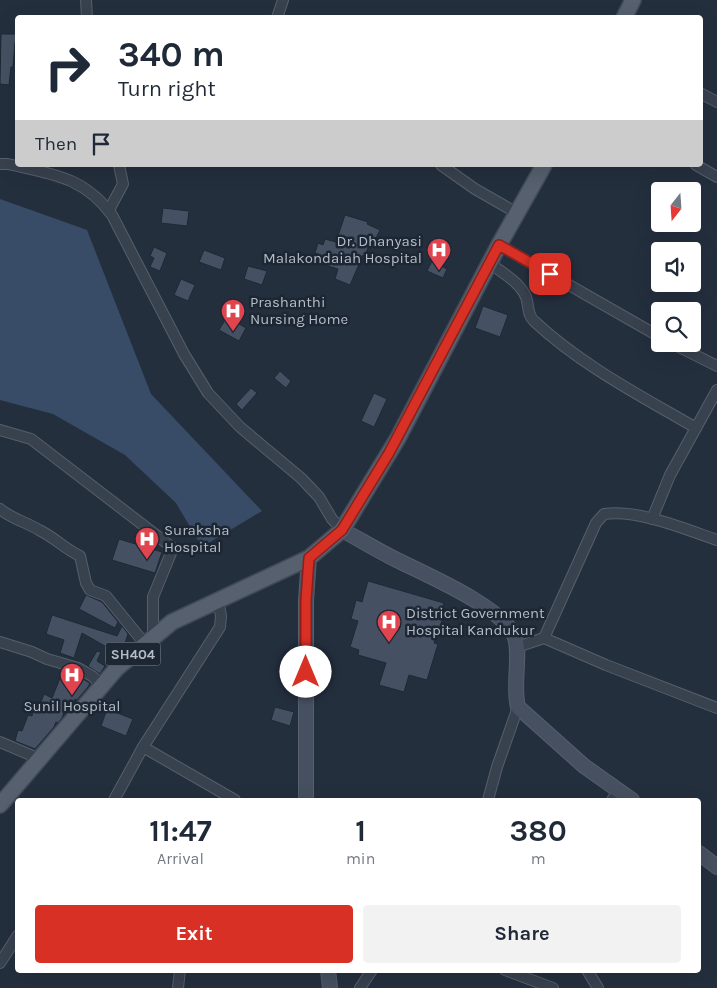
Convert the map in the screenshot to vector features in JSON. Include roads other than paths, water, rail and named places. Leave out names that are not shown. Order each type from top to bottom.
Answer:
[{"type":"main road","points":[[626,15],[633,0]]},
{"type":"main road","name":"SH404","points":[[0,805],[117,668],[172,622],[309,558],[342,530],[398,438],[499,245],[543,167]]},
{"type":"street","points":[[86,0],[87,15]]},
{"type":"street","points":[[278,15],[283,0]]},
{"type":"street","points":[[703,94],[717,102]]},
{"type":"street","points":[[0,164],[15,166]]},
{"type":"street","points":[[20,167],[65,178],[87,190],[109,210],[184,354],[208,393],[240,427],[300,478],[318,497],[332,519],[342,530],[478,602],[504,621],[514,636],[517,647],[515,697],[518,707],[616,795]]},
{"type":"street","points":[[109,210],[123,184],[119,167]]},
{"type":"street","points":[[444,167],[475,189],[517,213]]},
{"type":"street","points":[[700,167],[717,177]]},
{"type":"street","points":[[499,245],[651,332]]},
{"type":"street","points":[[490,264],[517,284],[527,298],[529,314],[533,321],[555,339],[590,364],[696,428]]},
{"type":"street","points":[[689,352],[717,366]]},
{"type":"street","points":[[652,519],[670,475],[717,390]]},
{"type":"street","points":[[0,430],[31,439],[173,548],[154,597],[149,641]]},
{"type":"street","points":[[0,509],[8,516],[38,529],[71,552],[80,556],[86,583],[90,590],[106,596],[149,641]]},
{"type":"street","points":[[544,638],[599,519],[604,514],[614,512],[652,519],[717,540]]},
{"type":"street","points":[[306,798],[306,600],[309,558]]},
{"type":"street","points":[[115,798],[143,747],[220,627],[221,616],[218,600]]},
{"type":"street","points":[[517,647],[544,638],[606,666],[717,708]]},
{"type":"street","points":[[0,642],[78,668],[92,676],[102,685]]},
{"type":"street","points":[[489,798],[518,707]]},
{"type":"street","points":[[0,742],[40,759]]},
{"type":"street","points":[[143,747],[232,798]]},
{"type":"street","points":[[701,855],[717,867]]},
{"type":"street","points":[[0,963],[15,940]]},
{"type":"street","points":[[178,988],[180,973]]},
{"type":"street","points":[[328,973],[330,988]]},
{"type":"street","points":[[360,988],[370,973]]},
{"type":"street","points":[[513,973],[553,988]]},
{"type":"street","points":[[589,973],[598,988]]},
{"type":"water","points":[[0,199],[87,230],[151,394],[262,511],[202,547],[176,503],[125,455],[53,414],[0,400]]},
{"type":"place","name":"Dr. Dhanyasi Malakondaiah Hospital","points":[[439,271]]},
{"type":"place","name":"Prashanthi Nursing Home","points":[[233,332]]},
{"type":"place","name":"Suraksha Hospital","points":[[147,560]]},
{"type":"place","name":"District Government Hospital Kandukur","points":[[389,643]]},
{"type":"place","name":"Sunil Hospital","points":[[72,696]]}]
